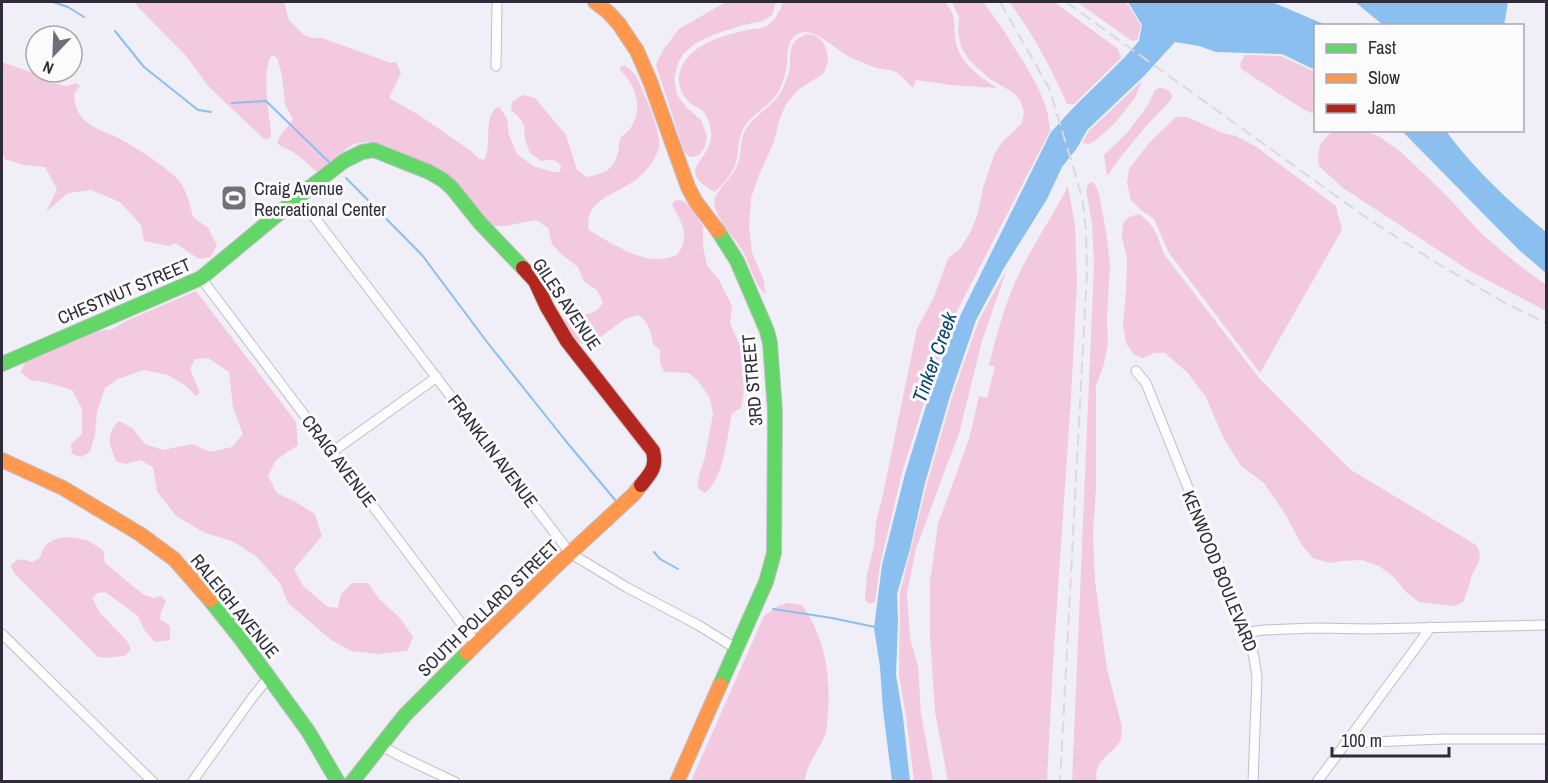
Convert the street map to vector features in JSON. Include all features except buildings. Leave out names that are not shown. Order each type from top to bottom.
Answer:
[{"type":"street","points":[[496,66],[498,2]]},
{"type":"street","name":"3RD STREET","points":[[595,2],[620,23],[635,45],[688,188],[737,261],[764,320],[770,344],[775,411],[774,553],[766,582],[677,782]]},
{"type":"street","name":"CHESTNUT STREET","points":[[2,364],[201,278],[350,157],[368,150],[374,150],[433,174],[448,184],[460,198]]},
{"type":"street","name":"FRANKLIN AVENUE","points":[[299,197],[570,553],[737,649]]},
{"type":"street","name":"GILES AVENUE","points":[[460,198],[480,223],[535,281],[567,341],[653,451],[655,465]]},
{"type":"street","name":"CRAIG AVENUE","points":[[201,278],[476,643]]},
{"type":"street","name":"KENWOOD BOULEVARD","points":[[1136,371],[1146,383],[1254,658],[1257,677],[1253,782]]},
{"type":"street","points":[[332,452],[437,377]]},
{"type":"street","name":"RALEIGH AVENUE","points":[[2,460],[63,488],[140,534],[186,570],[308,731],[338,782]]},
{"type":"street","name":"SOUTH POLLARD STREET","points":[[352,782],[405,715],[476,643],[634,494],[655,465]]},
{"type":"street","points":[[1245,633],[1263,630],[1546,625]]},
{"type":"street","points":[[1317,782],[1431,627]]},
{"type":"street","points":[[2,634],[153,782]]},
{"type":"street","points":[[192,782],[269,677]]},
{"type":"street","points":[[1345,743],[1444,739],[1546,739]]},
{"type":"street","points":[[380,745],[454,782]]},
{"type":"shaded area","points":[[135,2],[284,2],[289,20],[304,35],[322,38],[391,63],[396,62],[401,73],[389,98],[419,115],[478,158],[484,160],[488,145],[490,118],[494,109],[499,107],[507,118],[509,135],[517,154],[535,167],[560,172],[561,166],[557,162],[541,161],[530,153],[525,140],[524,125],[511,110],[512,102],[523,95],[535,98],[566,135],[577,170],[587,177],[603,172],[613,164],[618,153],[620,139],[634,121],[637,105],[634,90],[620,67],[624,65],[629,69],[639,82],[650,107],[659,147],[652,163],[640,176],[595,206],[588,220],[589,230],[641,257],[661,259],[677,255],[684,242],[684,230],[672,205],[674,201],[685,202],[703,226],[703,247],[707,265],[719,280],[732,306],[730,323],[743,352],[751,363],[753,374],[745,384],[741,408],[732,413],[721,467],[711,486],[705,493],[698,488],[713,414],[710,398],[689,373],[664,372],[660,363],[660,350],[653,344],[647,324],[638,315],[625,319],[592,343],[582,344],[572,339],[563,321],[567,318],[589,314],[599,308],[603,302],[597,290],[584,282],[578,267],[552,244],[548,228],[536,220],[506,226],[490,226],[421,162],[389,147],[367,142],[353,144],[322,171],[316,171],[298,155],[277,143],[293,119],[285,105],[282,75],[277,58],[272,55],[267,70],[271,132],[270,138],[264,139],[208,86],[187,57]]},
{"type":"shaded area","points":[[726,2],[776,2],[772,15],[763,21],[715,34],[696,43],[684,53],[678,63],[674,79],[677,95],[701,120],[707,136],[705,147],[699,155],[688,156],[684,151],[656,65],[663,50],[679,29]]},
{"type":"shaded area","points":[[782,2],[945,2],[951,10],[956,43],[962,57],[978,75],[997,88],[916,80],[913,88],[896,72],[874,67],[852,58],[816,35],[799,33],[790,43],[783,81],[778,92],[744,128],[740,136],[734,168],[715,192],[697,178],[695,172],[709,146],[711,130],[703,111],[688,102],[682,92],[679,76],[682,66],[696,50],[715,39],[768,25],[779,12]]},
{"type":"shaded area","points":[[952,2],[983,2],[1037,86],[1047,112],[1050,131],[956,313],[932,377],[902,473],[880,565],[875,602],[869,604],[865,600],[867,574],[874,546],[876,522],[917,329],[934,297],[948,258],[960,249],[971,231],[994,155],[1002,142],[1022,123],[1024,112],[1020,100],[1014,93],[990,79],[969,60],[961,47],[958,31],[959,17]]},
{"type":"shaded area","points":[[1009,2],[1054,2],[1118,49],[1121,58],[1074,104],[1067,104],[1041,51]]},
{"type":"shaded area","points":[[1077,2],[1124,2],[1141,26],[1137,40],[1132,41]]},
{"type":"shaded area","points":[[807,34],[815,35],[823,42],[828,60],[826,68],[823,74],[799,89],[786,104],[774,142],[751,198],[749,226],[752,253],[764,281],[765,294],[755,280],[744,253],[718,215],[714,202],[717,194],[736,168],[745,130],[780,94],[790,69],[792,47],[796,40]]},
{"type":"shaded area","points":[[1245,55],[1281,56],[1314,72],[1314,114],[1306,111],[1241,69],[1240,64]]},
{"type":"shaded area","points":[[2,62],[24,70],[24,84],[66,86],[77,84],[80,86],[74,94],[75,105],[84,120],[145,154],[180,182],[185,190],[193,217],[208,228],[217,245],[211,257],[199,259],[175,243],[169,246],[144,241],[141,225],[120,202],[91,190],[68,193],[46,212],[57,189],[45,167],[24,165],[5,159],[2,151]]},
{"type":"shaded area","points":[[1142,81],[1135,98],[1115,123],[1095,141],[1089,144],[1082,143],[1089,131]]},
{"type":"shaded area","points":[[1159,88],[1170,91],[1171,100],[1148,124],[1107,176],[1104,155],[1127,133],[1148,105],[1155,90]]},
{"type":"shaded area","points":[[1176,117],[1187,117],[1255,146],[1336,206],[1342,230],[1260,373],[1169,253],[1154,219],[1131,200],[1127,183],[1129,169],[1149,143]]},
{"type":"shaded area","points":[[1332,132],[1368,132],[1380,137],[1402,153],[1482,234],[1546,285],[1546,311],[1470,271],[1343,188],[1319,166],[1318,154],[1325,138]]},
{"type":"shaded area","points":[[1092,182],[1099,194],[1110,263],[1108,343],[1096,386],[1096,488],[1093,534],[1095,581],[1107,669],[1122,727],[1121,740],[1099,764],[1096,773],[1097,781],[1072,782],[1094,264],[1092,223],[1086,191],[1088,184]]},
{"type":"shaded area","points":[[1068,186],[1075,225],[1077,283],[1047,781],[948,781],[935,712],[930,636],[930,582],[938,524],[969,439],[979,396],[987,398],[995,367],[989,365],[1012,290],[1028,256]]},
{"type":"shaded area","points":[[1139,214],[1153,227],[1164,254],[1259,378],[1351,470],[1476,545],[1480,558],[1463,602],[1454,606],[1419,602],[1406,592],[1394,577],[1379,566],[1362,560],[1329,563],[1313,558],[1301,544],[1287,517],[1264,483],[1241,466],[1223,437],[1206,397],[1187,372],[1165,353],[1154,353],[1143,358],[1134,355],[1126,343],[1123,324],[1127,258],[1122,238],[1123,223],[1129,217]]},
{"type":"shaded area","points":[[1007,269],[982,341],[959,434],[916,549],[907,593],[910,638],[918,666],[921,713],[933,781],[914,781],[899,675],[900,593],[927,484],[952,397],[979,320]]},
{"type":"shaded area","points":[[196,291],[296,422],[298,445],[276,460],[268,476],[277,493],[315,514],[322,536],[294,569],[303,586],[328,607],[338,608],[341,594],[352,583],[368,583],[379,599],[400,618],[413,637],[407,651],[378,654],[351,651],[330,639],[288,603],[280,583],[256,556],[232,541],[205,533],[176,516],[157,491],[153,467],[140,460],[126,464],[117,462],[112,451],[110,435],[119,421],[132,428],[145,444],[163,450],[192,444],[210,452],[232,447],[243,434],[233,408],[229,372],[208,358],[195,359],[190,369],[200,393],[196,396],[186,386],[168,375],[144,370],[118,379],[105,388],[97,412],[95,435],[90,452],[81,457],[72,454],[71,444],[82,434],[82,409],[72,390],[30,380],[21,372],[25,362],[99,331],[113,329],[126,321]]},
{"type":"shaded area","points":[[68,537],[87,540],[103,550],[105,563],[144,595],[154,598],[161,596],[166,601],[160,619],[170,626],[170,640],[155,642],[145,631],[137,615],[105,592],[97,593],[92,598],[100,613],[127,641],[131,649],[125,656],[98,657],[15,574],[11,566],[16,561],[32,562],[40,558],[47,544]]},
{"type":"shaded area","points":[[788,603],[802,605],[810,617],[821,642],[827,670],[829,698],[826,732],[810,763],[805,781],[691,781],[764,616],[778,606]]},
{"type":"water","points":[[1128,2],[1272,2],[1324,24],[1314,24],[1314,70],[1282,54],[1216,52],[1199,46],[1175,42],[1144,76],[1087,130],[1062,167],[1047,199],[1004,268],[976,320],[950,396],[897,594],[896,675],[910,781],[892,781],[874,628],[882,565],[905,474],[935,377],[961,314],[1051,132],[1139,41],[1142,25]]},
{"type":"water","points":[[1355,2],[1508,2],[1504,24],[1382,24]]},
{"type":"water","points":[[1403,132],[1447,132],[1468,159],[1546,232],[1546,273],[1518,249]]},
{"type":"waterway","points":[[53,2],[68,7],[84,17]]},
{"type":"waterway","points":[[115,31],[144,67],[198,110],[211,112]]},
{"type":"waterway","points":[[232,103],[266,101],[331,164]]},
{"type":"waterway","points":[[346,178],[422,255],[487,342],[616,501]]},
{"type":"waterway","points":[[654,552],[660,559],[678,569]]},
{"type":"waterway","points":[[773,609],[875,627]]},
{"type":"railway","points":[[1000,2],[1049,88],[1083,203],[1086,231],[1087,271],[1060,782]]},
{"type":"railway","points":[[1066,2],[1364,216],[1435,262],[1505,303],[1546,323]]},
{"type":"traffic: fast","points":[[2,364],[201,278],[313,185],[344,161],[362,152],[374,150],[443,180],[523,268]]},
{"type":"traffic: fast","points":[[718,231],[737,261],[767,331],[775,411],[774,553],[766,582],[720,685]]},
{"type":"traffic: fast","points":[[210,600],[308,731],[338,782]]},
{"type":"traffic: fast","points":[[352,782],[405,715],[467,653]]},
{"type":"traffic: slow","points":[[595,2],[619,24],[637,51],[688,187],[696,202],[718,231]]},
{"type":"traffic: slow","points":[[2,460],[63,488],[140,534],[174,559],[210,600]]},
{"type":"traffic: slow","points":[[467,653],[641,485]]},
{"type":"traffic: slow","points":[[677,782],[720,685]]},
{"type":"traffic: jam","points":[[523,268],[535,281],[567,341],[653,451],[652,470],[641,485]]},
{"type":"place","name":"Craig Avenue Recreational Center","points":[[234,198]]},
{"type":"water label","name":"Tinker Creek","points":[[934,357]]}]
